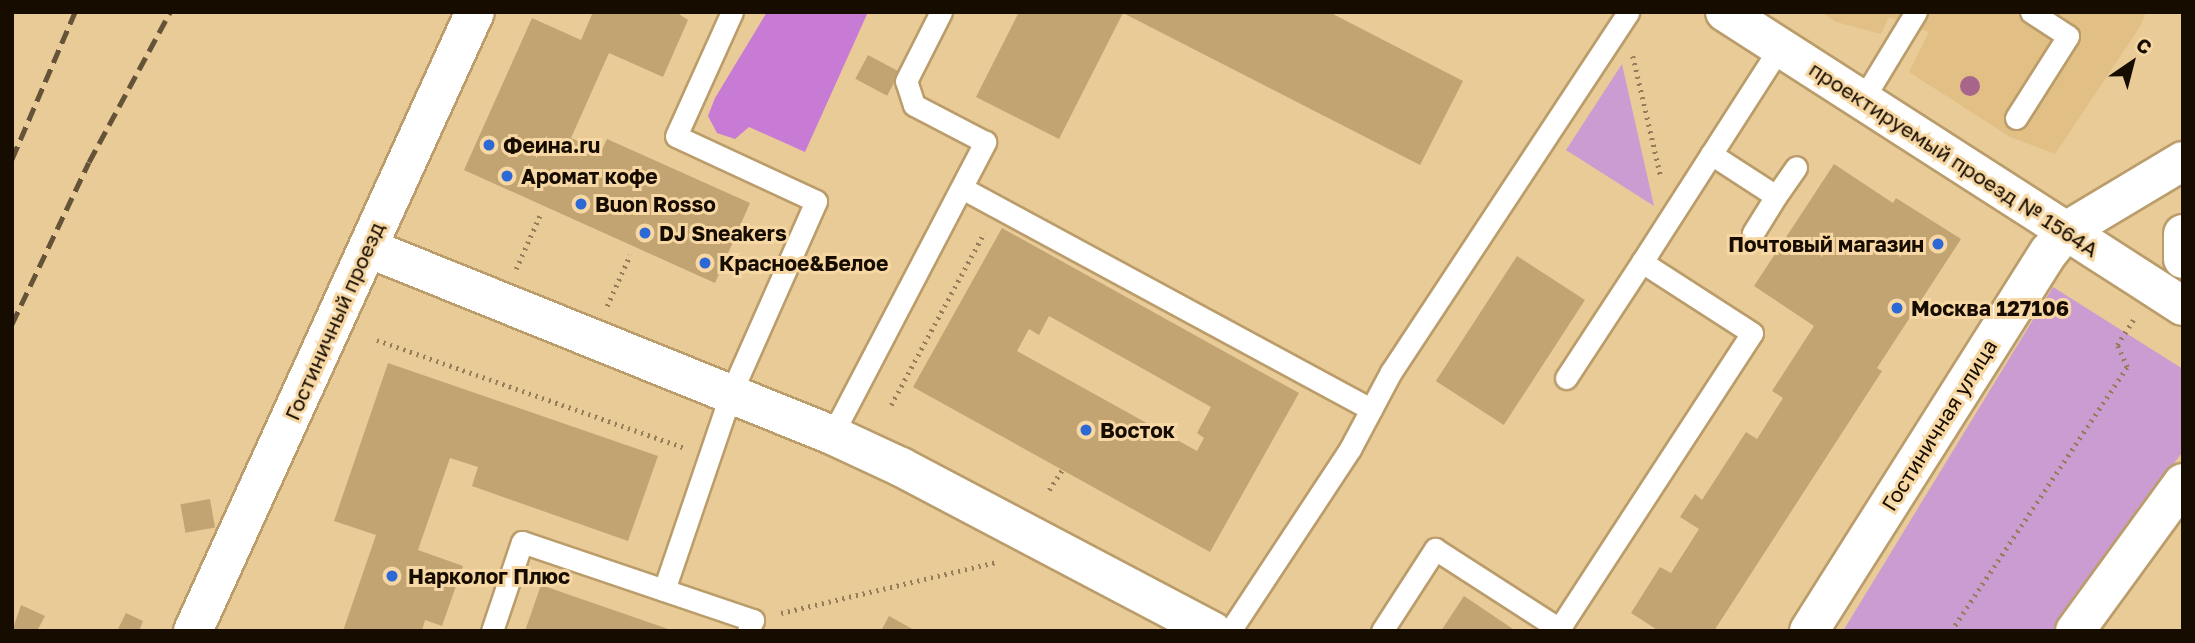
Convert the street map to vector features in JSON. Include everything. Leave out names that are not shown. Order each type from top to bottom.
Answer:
[{"type":"street","name":"Гостиничный проезд","points":[[193,631],[475,12]]},
{"type":"street","name":"проектируемый проезд № 1564А","points":[[1725,12],[2183,306]]},
{"type":"street","name":"Гостиничная улица","points":[[1809,631],[2043,260],[2066,231],[2183,161]]},
{"type":"street","points":[[2183,233],[2183,259]]},
{"type":"street","points":[[368,248],[832,435],[901,467],[1212,631]]},
{"type":"street","points":[[2075,631],[2183,483]]},
{"type":"lane","points":[[664,590],[731,393],[816,201],[676,136],[732,12]]},
{"type":"lane","points":[[832,435],[985,142],[914,105],[906,81],[941,12]]},
{"type":"lane","points":[[1863,99],[1916,12]]},
{"type":"lane","points":[[2016,118],[2068,36],[2031,12]]},
{"type":"lane","points":[[1230,631],[1350,449],[1391,372],[1626,15]]},
{"type":"lane","points":[[1566,378],[1780,47]]},
{"type":"lane","points":[[1711,154],[1776,196]]},
{"type":"lane","points":[[1753,233],[1796,167]]},
{"type":"lane","points":[[962,187],[1371,409]]},
{"type":"lane","points":[[1382,631],[1435,549],[1559,629],[1752,333],[1642,261]]},
{"type":"lane","points":[[492,631],[522,542],[664,590],[750,625]]},
{"type":"path","points":[[1626,15],[1671,217]]},
{"type":"path","points":[[891,405],[998,207]]},
{"type":"path","points":[[501,302],[540,215]]},
{"type":"path","points":[[593,338],[629,255]]},
{"type":"path","points":[[1951,631],[2127,367],[2117,345],[2133,320]]},
{"type":"path","points":[[377,340],[709,457]]},
{"type":"path","points":[[1049,489],[1062,470]]},
{"type":"path","points":[[750,625],[1008,559]]},
{"type":"shaded area","points":[[767,12],[868,12],[805,152],[749,127],[735,139],[717,133],[708,116],[715,98]]},
{"type":"shaded area","points":[[1821,12],[2146,12],[2141,25],[2055,154],[2010,137],[1909,72],[1929,32],[1889,17],[1881,34],[1836,22]]},
{"type":"shaded area","points":[[1622,64],[1654,206],[1566,150]]},
{"type":"shaded area","points":[[2053,287],[2183,369],[2183,451],[2053,631],[1843,631]]},
{"type":"building","points":[[593,12],[676,12],[688,20],[663,77],[609,53],[571,138],[601,152],[607,139],[750,203],[715,283],[464,170],[532,18],[581,40]]},
{"type":"building","points":[[1019,12],[1329,12],[1463,81],[1420,165],[1123,13],[1059,139],[976,97]]},
{"type":"building","points":[[868,55],[900,72],[887,96],[855,79]]},
{"type":"building","points":[[1834,164],[1893,203],[1896,198],[1961,239],[1877,368],[1882,371],[1714,631],[1659,631],[1631,613],[1660,567],[1671,573],[1699,529],[1680,517],[1695,494],[1702,500],[1746,432],[1757,439],[1783,398],[1772,391],[1814,326],[1754,286]]},
{"type":"building","points":[[1002,228],[1299,393],[1210,552],[913,387]],"holes":[[[1049,316],[1211,407],[1197,433],[1204,438],[1197,451],[1017,351],[1029,329],[1039,335]]]},
{"type":"building","points":[[1517,256],[1585,300],[1504,425],[1436,381]]},
{"type":"building","points":[[388,363],[658,456],[628,541],[472,486],[478,467],[450,458],[418,550],[463,566],[442,626],[425,620],[422,631],[343,631],[376,535],[334,521]]},
{"type":"building","points":[[210,499],[215,528],[185,533],[180,504]]},
{"type":"building","points":[[541,585],[671,630],[671,631],[525,631]]},
{"type":"building","points":[[1464,596],[1516,631],[1441,631]]},
{"type":"building","points":[[21,605],[45,616],[37,631],[12,631]]},
{"type":"building","points":[[126,613],[143,621],[139,631],[117,631]]},
{"type":"building","points":[[889,616],[916,631],[881,631]]},
{"type":"railway","points":[[12,159],[75,12]]},
{"type":"railway","points":[[12,324],[89,162],[170,12]]},
{"type":"place","name":"Феина.ru","points":[[489,145]]},
{"type":"place","name":"Аромат кофе","points":[[507,176]]},
{"type":"place","name":"Buon Rosso","points":[[581,204]]},
{"type":"place","name":"DJ Sneakers","points":[[645,233]]},
{"type":"place","name":"Почтовый магазин","points":[[1938,244]]},
{"type":"place","name":"Красное&Белое","points":[[705,263]]},
{"type":"place","name":"Москва 127106","points":[[1897,308]]},
{"type":"place","name":"Восток","points":[[1086,430]]},
{"type":"place","name":"Нарколог Плюс","points":[[392,576]]}]
